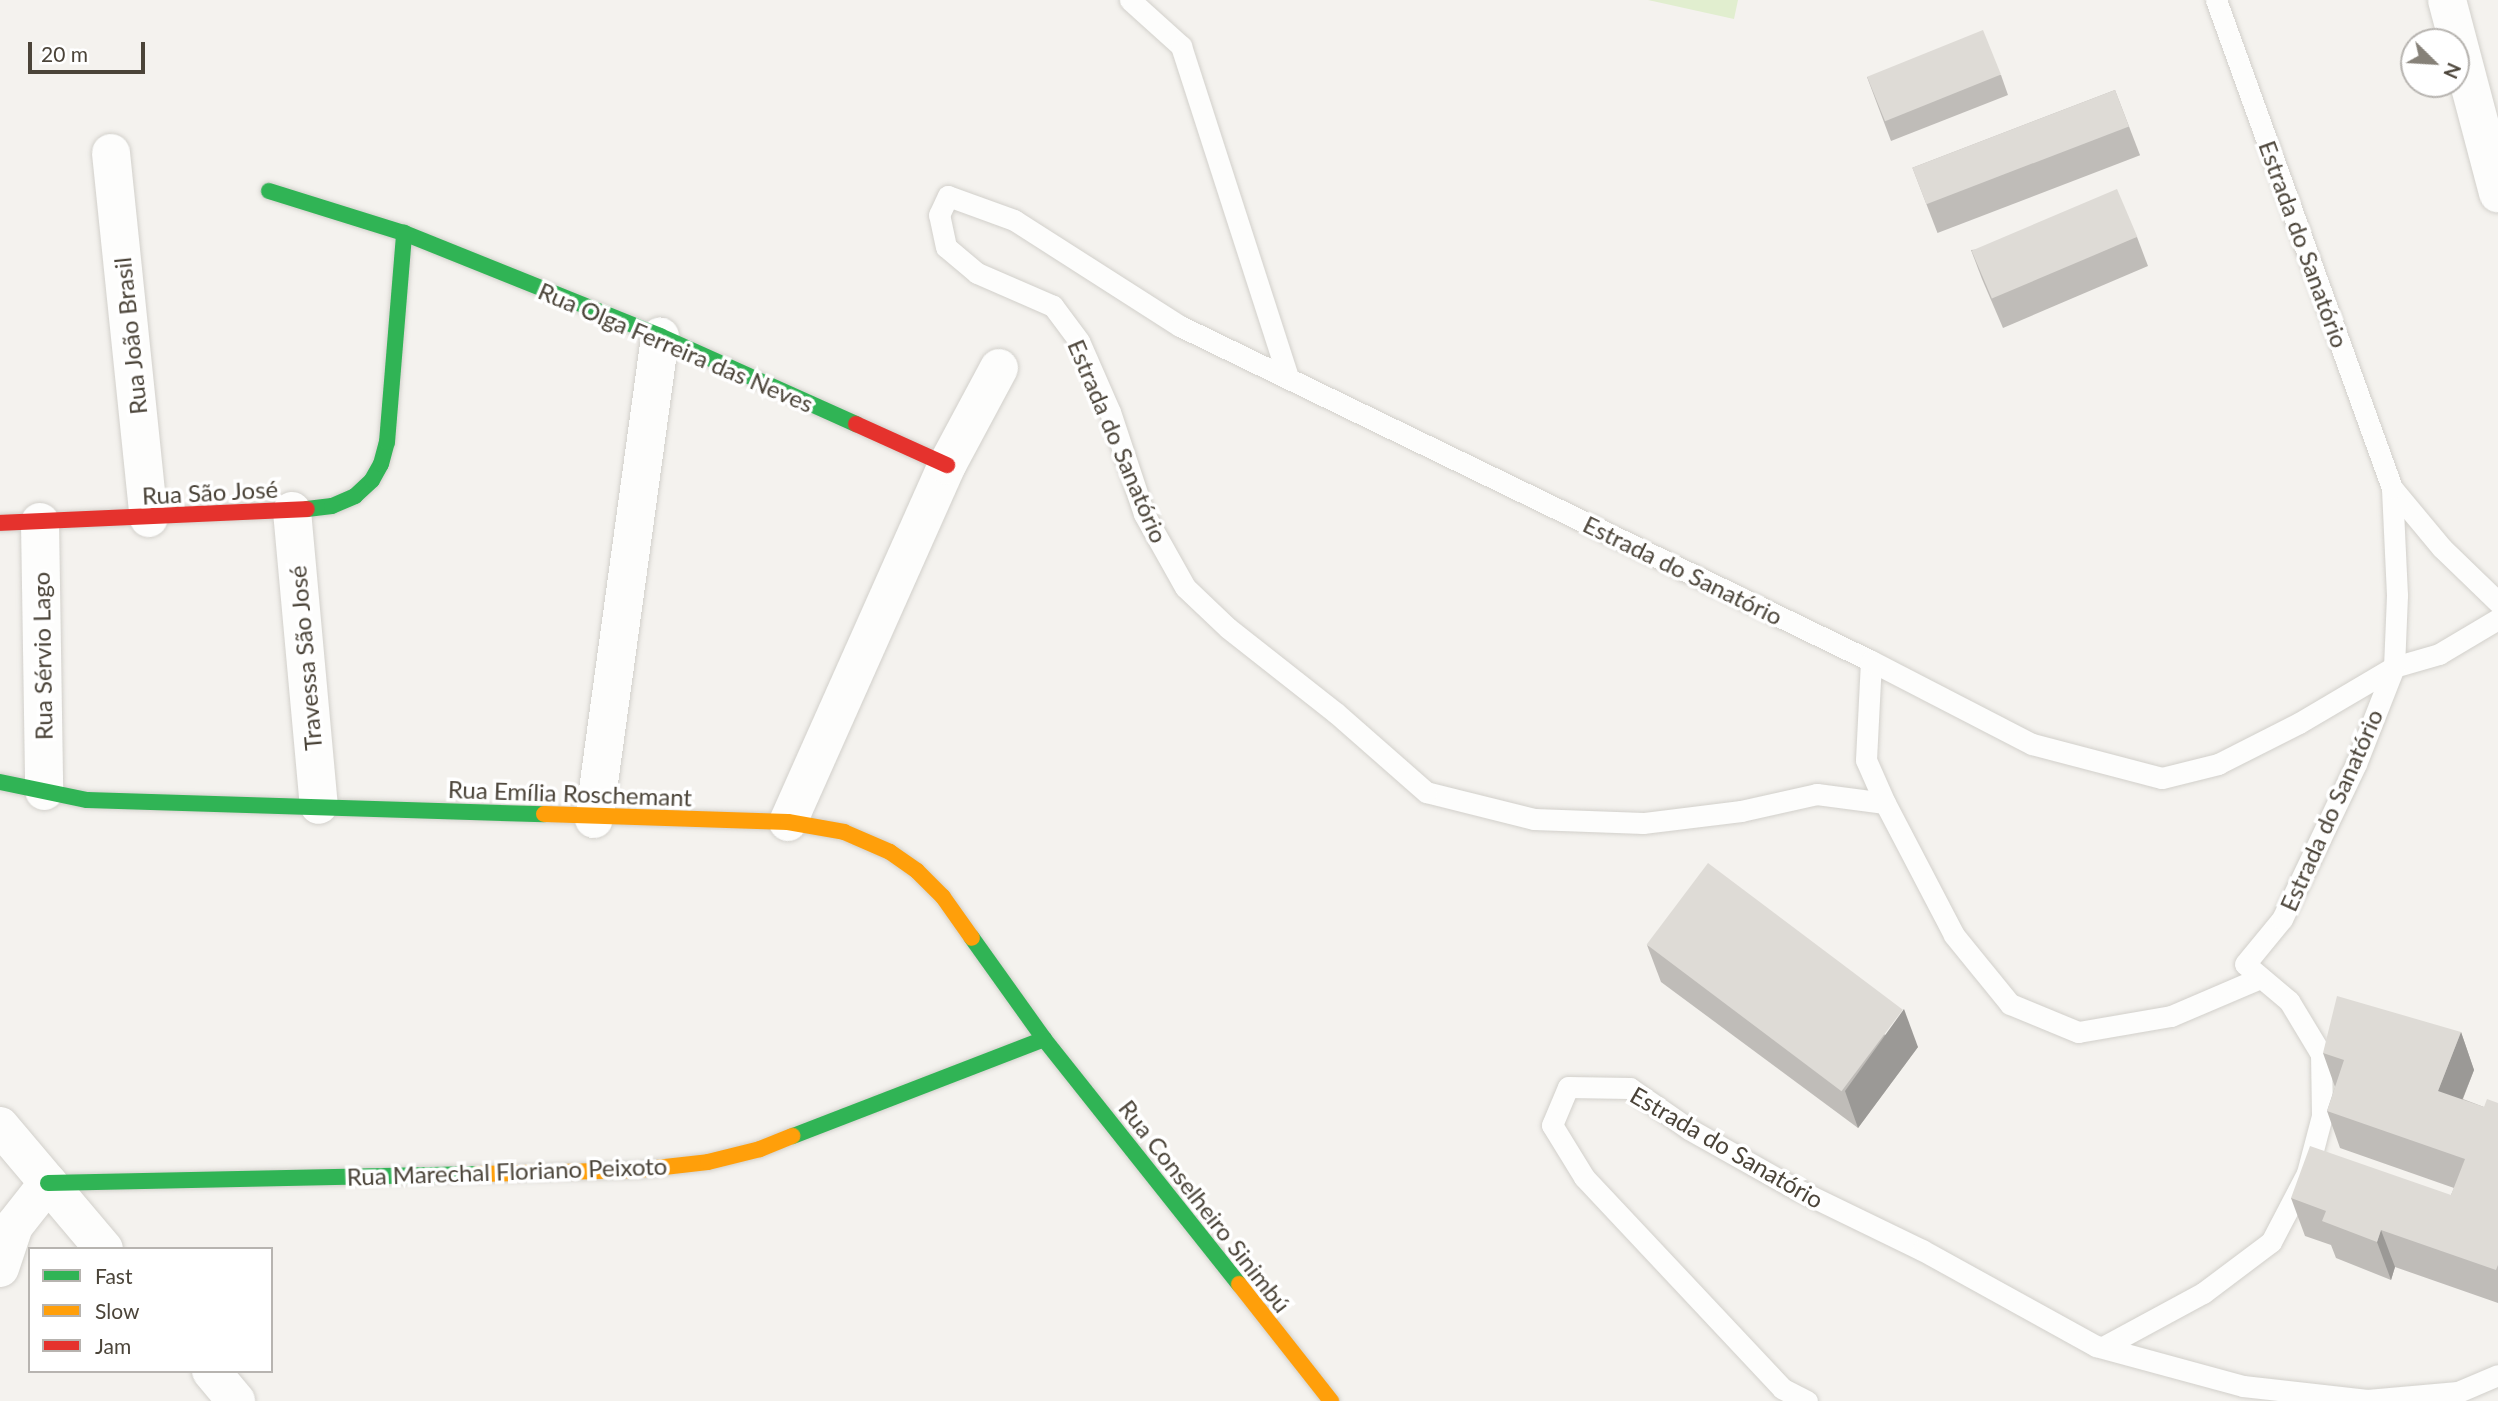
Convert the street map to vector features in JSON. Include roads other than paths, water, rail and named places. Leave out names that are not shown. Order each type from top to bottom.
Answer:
[{"type":"street","points":[[2447,0],[2498,193]]},
{"type":"street","name":"Rua João Brasil","points":[[111,153],[149,518]]},
{"type":"street","name":"Rua Olga Ferreira das Neves","points":[[269,191],[404,233],[660,336],[947,465]]},
{"type":"street","name":"Rua São José","points":[[0,523],[292,511],[332,506],[355,496],[372,480],[382,464],[387,442],[404,233]]},
{"type":"street","points":[[594,819],[660,336]]},
{"type":"street","points":[[788,822],[947,465],[999,368]]},
{"type":"street","name":"Travessa São José","points":[[292,511],[319,805]]},
{"type":"street","name":"Rua Sérvio Lago","points":[[40,522],[44,791]]},
{"type":"street","name":"Rua Emília Roschemant","points":[[0,782],[87,800],[319,805],[594,819],[788,822],[844,832],[890,852],[916,871],[943,897],[1044,1039]]},
{"type":"street","name":"Rua Marechal Floriano Peixoto","points":[[48,1183],[638,1170],[708,1162],[760,1149],[1044,1039]]},
{"type":"street","name":"Rua Conselheiro Sinimbú","points":[[1044,1039],[1331,1401]]},
{"type":"street","points":[[0,1126],[102,1247]]},
{"type":"street","points":[[0,1268],[14,1226],[48,1183]]},
{"type":"street","points":[[213,1373],[236,1401]]},
{"type":"lane","points":[[1130,0],[1181,46],[1287,378]]},
{"type":"lane","name":"Estrada do Sanatório","points":[[2216,0],[2392,488],[2397,595],[2395,667],[2356,764],[2282,919],[2245,964],[2260,978]]},
{"type":"lane","name":"Estrada do Sanatório","points":[[1885,803],[1817,794],[1741,811],[1643,823],[1534,819],[1426,792],[1336,713],[1228,628],[1185,587],[1144,514],[1110,412],[1079,341],[1053,306],[977,273],[946,247],[939,215],[948,196],[1014,220],[1180,326],[1871,661],[2032,744],[2162,778],[2218,764],[2299,723],[2395,667],[2439,654],[2498,619]]},
{"type":"lane","name":"Estrada do Sanatório","points":[[2392,488],[2442,548],[2498,601]]},
{"type":"lane","points":[[1871,661],[1866,760],[1885,803],[1954,935],[2010,1004],[2078,1032],[2171,1016],[2260,978],[2289,1002],[2320,1054],[2322,1116],[2307,1173],[2271,1242],[2203,1293],[2103,1347]]},
{"type":"lane","name":"Estrada do Sanatório","points":[[1807,1401],[1782,1388],[1584,1177],[1552,1125],[1567,1087],[1630,1087],[1689,1129],[1790,1186],[1922,1250],[2103,1347],[2243,1386],[2367,1400],[2458,1392],[2498,1375]]}]
